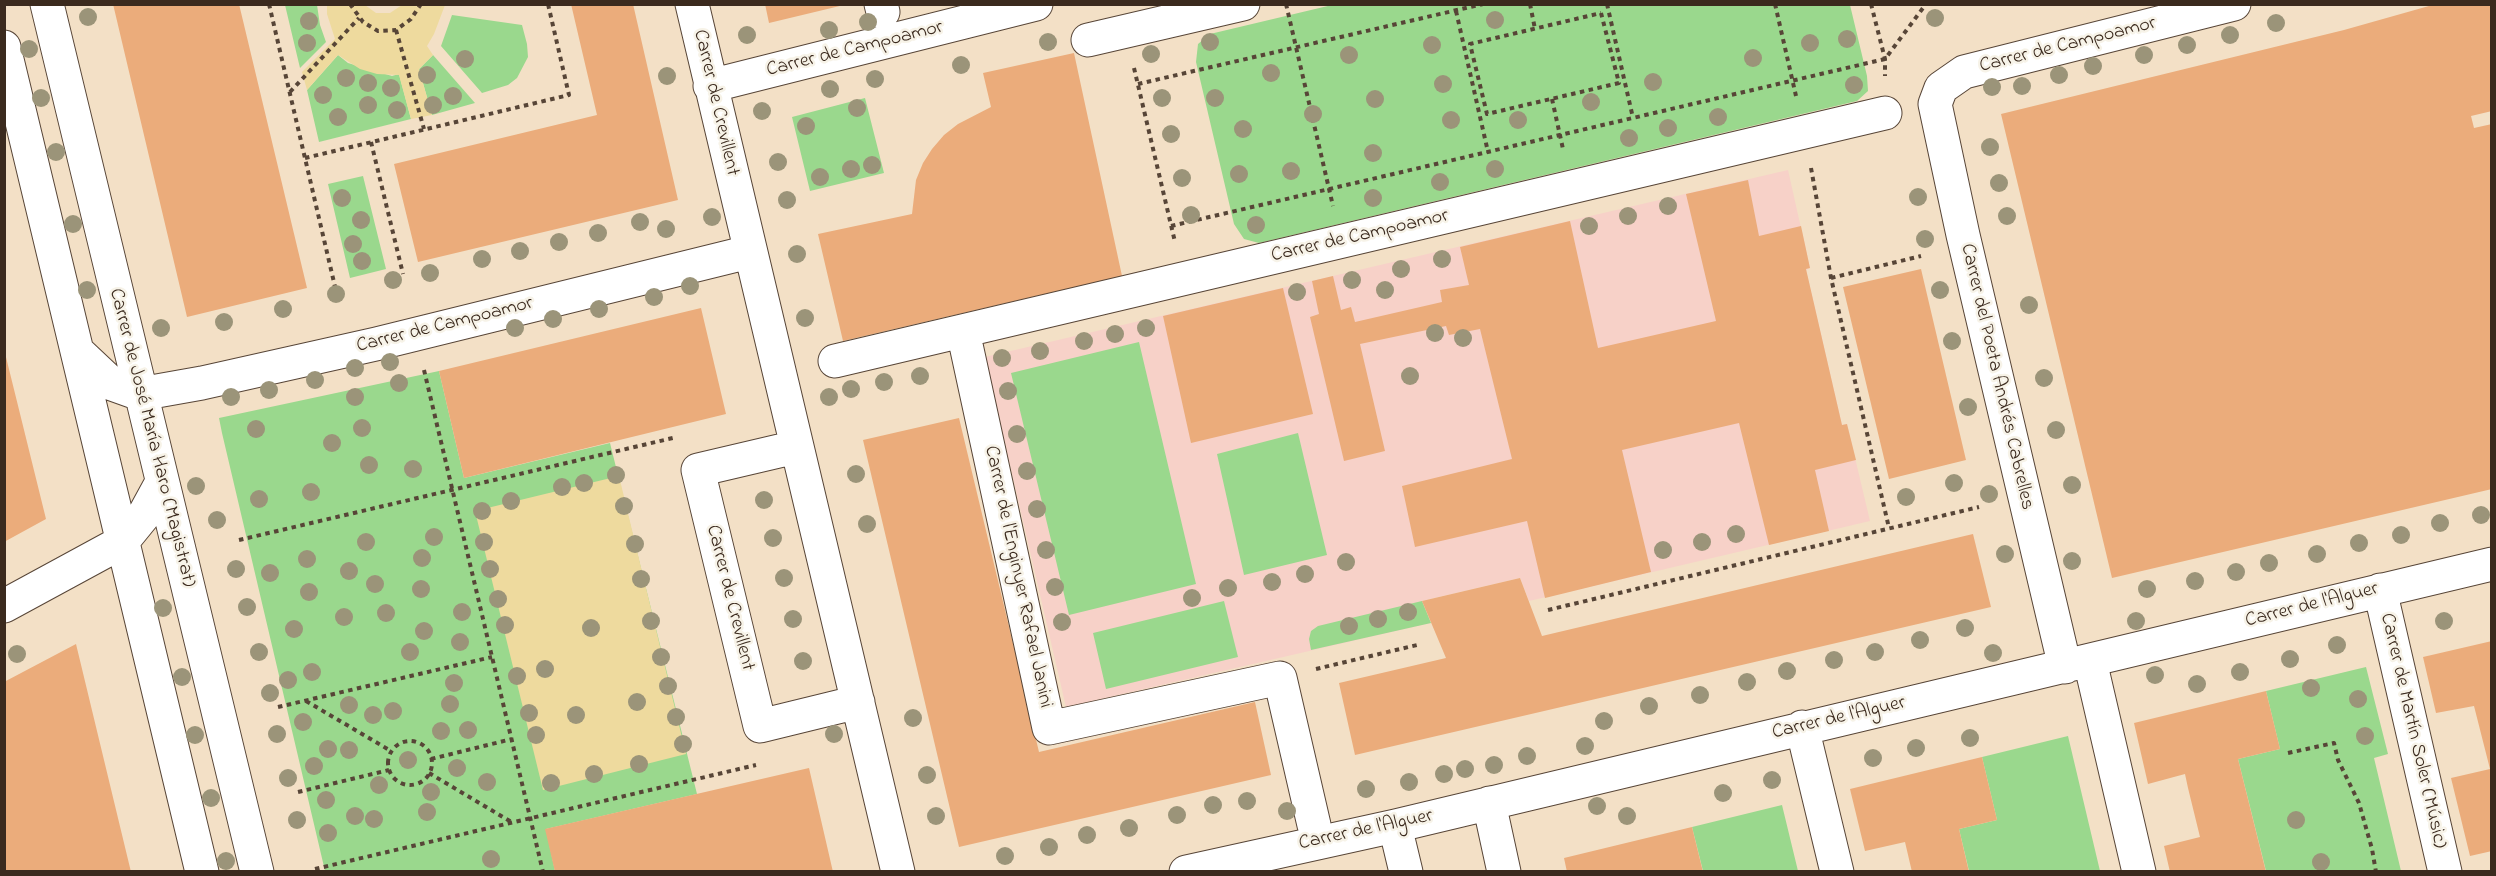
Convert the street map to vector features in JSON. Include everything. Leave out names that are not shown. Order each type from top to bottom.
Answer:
[{"type":"street","name":"Carrer de José María Haro (Magistrat)","points":[[47,4],[257,872]]},
{"type":"street","name":"Carrer de Crevillent","points":[[692,4],[749,252],[898,872]]},
{"type":"street","name":"Carrer de Campoamor","points":[[710,86],[1036,4]]},
{"type":"street","points":[[1088,40],[1243,4]]},
{"type":"street","name":"Carrer de Campoamor","points":[[1941,88],[1964,72],[2234,4]]},
{"type":"street","points":[[4,47],[202,872]]},
{"type":"street","name":"Carrer del Poeta Andrés Cabrelles","points":[[1941,88],[1935,104],[1943,141],[2078,664],[2139,872]]},
{"type":"street","name":"Carrer de Campoamor","points":[[835,361],[1885,113]]},
{"type":"street","name":"Carrer de Campoamor","points":[[140,394],[202,383],[364,346],[749,252]]},
{"type":"street","name":"Carrer de l'Enginyer Rafael Janini","points":[[963,331],[1049,728],[1280,678]]},
{"type":"street","points":[[78,352],[112,384],[140,394]]},
{"type":"street","name":"Carrer de Crevillent","points":[[796,447],[698,470],[751,691],[760,726],[858,702]]},
{"type":"street","points":[[4,606],[122,542],[144,514],[162,482]]},
{"type":"street","name":"Carrer de l'Alguer","points":[[1186,872],[1395,826],[2492,564]]},
{"type":"street","name":"Carrer de Martín Soler (Músic)","points":[[2380,590],[2445,872]]},
{"type":"street","points":[[1280,678],[1314,825]]},
{"type":"street","points":[[1802,727],[1837,872]]},
{"type":"street","points":[[1489,803],[1504,872]]},
{"type":"street","points":[[1395,826],[1406,872]]},
{"type":"path","points":[[269,4],[336,291]]},
{"type":"path","points":[[350,4],[359,18],[378,31],[396,30],[411,19],[421,4]]},
{"type":"path","points":[[305,158],[569,95],[548,4]]},
{"type":"path","points":[[1286,4],[1329,191]]},
{"type":"path","points":[[1138,84],[1483,4]]},
{"type":"path","points":[[1530,4],[1535,29]]},
{"type":"path","points":[[1607,4],[1633,118]]},
{"type":"path","points":[[1775,4],[1805,133],[1831,278],[1889,528]]},
{"type":"path","points":[[1871,4],[1885,60],[1885,113]]},
{"type":"path","points":[[1171,226],[1885,60],[1926,4]]},
{"type":"path","points":[[1456,11],[1488,152]]},
{"type":"path","points":[[1601,13],[1619,83],[1487,114],[1470,44],[1535,29],[1601,13]]},
{"type":"path","points":[[290,92],[359,18]]},
{"type":"path","points":[[396,30],[424,129]]},
{"type":"path","points":[[1125,33],[1184,279]]},
{"type":"path","points":[[1552,99],[1560,137]]},
{"type":"path","points":[[371,142],[403,274]]},
{"type":"path","points":[[1831,278],[1921,256]]},
{"type":"path","points":[[423,363],[543,872]]},
{"type":"path","points":[[239,540],[684,436]]},
{"type":"path","points":[[1548,610],[1979,507]]},
{"type":"path","points":[[1280,678],[1417,645]]},
{"type":"path","points":[[278,707],[492,657]]},
{"type":"path","points":[[305,701],[391,751]]},
{"type":"path","points":[[431,759],[512,739]]},
{"type":"path","points":[[412,740],[425,747],[431,759],[429,773],[423,780],[410,784],[396,780],[387,762],[391,751],[398,744],[412,740]]},
{"type":"path","points":[[2288,753],[2334,743],[2338,760],[2359,803],[2376,872]]},
{"type":"path","points":[[315,869],[761,764]]},
{"type":"path","points":[[298,792],[389,770]]},
{"type":"path","points":[[429,773],[513,823]]},
{"type":"shaded area","points":[[1788,170],[1810,268],[1806,270],[1842,425],[1847,424],[1870,521],[1529,601],[1520,578],[1422,601],[1431,623],[1066,707],[985,357]]},
{"type":"green space","points":[[285,5],[317,5],[320,25],[326,42],[300,68]]},
{"type":"green space","points":[[1332,5],[1850,5],[1867,76],[1868,91],[1857,101],[1259,243],[1244,239],[1234,224],[1196,62],[1198,44],[1210,34]]},
{"type":"green space","points":[[452,15],[522,25],[528,57],[517,78],[508,85],[482,93],[441,46]]},
{"type":"green space","points":[[338,55],[348,63],[392,76],[399,74],[411,119],[319,142],[307,90]]},
{"type":"green space","points":[[433,55],[475,103],[432,115],[419,69]]},
{"type":"green space","points":[[865,98],[884,173],[810,191],[792,117]]},
{"type":"green space","points":[[363,176],[386,269],[350,278],[328,184]]},
{"type":"green space","points":[[1139,342],[1196,584],[1069,615],[1011,373]]},
{"type":"green space","points":[[439,371],[464,478],[610,443],[697,794],[546,829],[555,871],[325,871],[222,433],[219,418]]},
{"type":"green space","points":[[1298,433],[1327,555],[1244,575],[1217,454]]},
{"type":"green space","points":[[1224,601],[1238,657],[1106,689],[1093,633]]},
{"type":"green space","points":[[1422,601],[1431,623],[1311,650],[1309,639],[1311,631],[1318,626]]},
{"type":"green space","points":[[2366,667],[2388,754],[2374,758],[2401,871],[2266,871],[2238,759],[2280,749],[2266,691]]},
{"type":"green space","points":[[2068,736],[2100,871],[1969,871],[1959,829],[1997,820],[1982,757]]},
{"type":"green space","points":[[1782,805],[1798,871],[1703,871],[1692,827]]},
{"type":"sand","points":[[327,5],[365,5],[376,13],[390,13],[402,5],[445,5],[427,46],[433,55],[419,69],[432,115],[411,119],[399,75],[377,74],[360,69],[338,55],[307,90],[302,72],[335,39],[327,14]]},
{"type":"sand","points":[[619,476],[686,754],[543,790],[475,511]]},
{"type":"building","points":[[113,4],[239,4],[307,288],[187,317]]},
{"type":"building","points":[[571,4],[633,4],[678,200],[418,262],[394,164],[597,115]]},
{"type":"building","points":[[765,4],[844,4],[844,5],[769,23]]},
{"type":"building","points":[[2436,4],[2492,4],[2492,111],[2471,116],[2474,128],[2492,124],[2492,489],[2112,578],[2001,114],[2344,30]]},
{"type":"building","points":[[1074,53],[1122,276],[843,341],[818,234],[912,214],[916,180],[932,149],[958,124],[991,107],[983,73]]},
{"type":"building","points":[[1748,180],[1759,236],[1801,226],[1810,268],[1806,269],[1842,425],[1847,424],[1856,460],[1815,470],[1829,531],[1769,545],[1739,423],[1622,450],[1651,572],[1545,598],[1527,521],[1415,547],[1402,486],[1512,459],[1480,329],[1449,335],[1446,326],[1360,344],[1385,451],[1344,461],[1310,317],[1319,314],[1312,281],[1333,276],[1341,310],[1351,307],[1355,322],[1442,302],[1440,290],[1469,285],[1460,247],[1570,221],[1598,348],[1716,321],[1686,194]]},
{"type":"building","points":[[1921,269],[1966,460],[1889,479],[1843,287]]},
{"type":"building","points":[[1283,288],[1313,414],[1191,443],[1163,316]]},
{"type":"building","points":[[701,308],[726,414],[464,478],[439,371]]},
{"type":"building","points":[[4,349],[46,519],[4,542]]},
{"type":"building","points":[[959,418],[1039,752],[1255,702],[1271,775],[959,847],[863,440]]},
{"type":"building","points":[[1973,534],[1991,607],[1355,755],[1339,683],[1446,658],[1422,601],[1520,578],[1542,636]]},
{"type":"building","points":[[2492,641],[2492,851],[2470,856],[2451,778],[2490,769],[2474,706],[2436,713],[2423,657]]},
{"type":"building","points":[[76,644],[131,872],[4,872],[4,682]]},
{"type":"building","points":[[2266,691],[2280,749],[2238,759],[2266,872],[2170,872],[2164,846],[2200,837],[2185,774],[2148,784],[2134,723]]},
{"type":"building","points":[[1982,757],[1997,820],[1959,829],[1969,872],[1912,872],[1905,842],[1865,851],[1850,789]]},
{"type":"building","points":[[809,768],[833,872],[555,872],[545,829]]},
{"type":"building","points":[[1692,827],[1703,872],[1567,872],[1564,858]]}]
